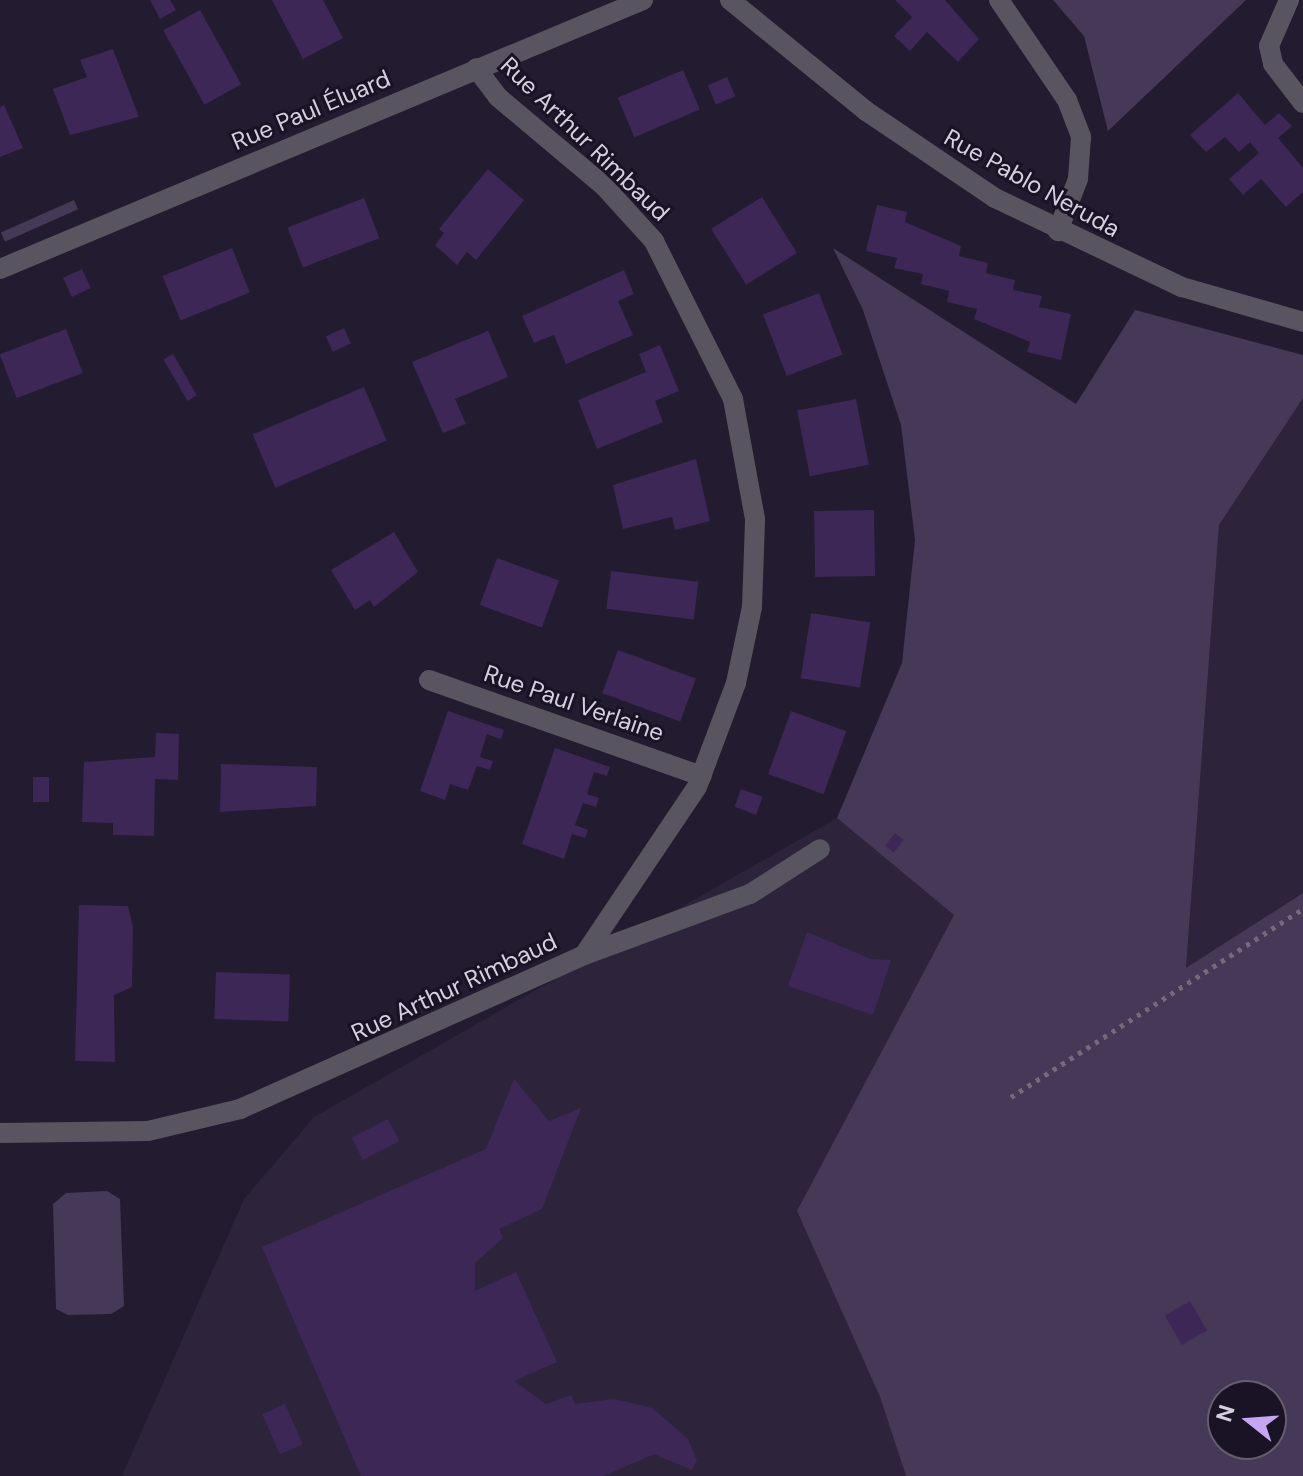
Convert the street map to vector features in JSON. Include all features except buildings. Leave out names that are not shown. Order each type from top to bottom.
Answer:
[{"type":"street","name":"Rue Paul Éluard","points":[[0,269],[643,0]]},
{"type":"street","name":"Rue Pablo Neruda","points":[[730,0],[897,135],[1058,231],[1182,287],[1303,322]]},
{"type":"street","points":[[999,0],[1067,100],[1081,137],[1078,179],[1058,231]]},
{"type":"street","points":[[1289,0],[1269,46],[1273,64],[1303,103]]},
{"type":"street","name":"Rue Arthur Rimbaud","points":[[0,1133],[148,1131],[240,1109],[584,955],[702,776],[732,698],[752,607],[755,519],[733,399],[654,241],[604,186],[498,97],[476,68]]},
{"type":"street","name":"Rue Paul Verlaine","points":[[429,680],[702,776]]},
{"type":"street","points":[[584,955],[750,894],[820,849]]},
{"type":"path","points":[[1011,1097],[1303,909]]},
{"type":"shaded area","points":[[1053,0],[1246,0],[1108,131],[1084,36]]},
{"type":"shaded area","points":[[74,200],[78,209],[5,242],[1,233]]},
{"type":"shaded area","points":[[833,248],[1076,404],[1135,310],[1303,355],[1303,398],[1219,525],[1186,968],[1303,893],[1303,1476],[906,1476],[880,1397],[797,1211],[954,915],[837,818],[902,663],[915,540],[901,425],[863,310]]},
{"type":"shaded area","points":[[1303,398],[1303,893],[1186,969],[1219,524]]},
{"type":"shaded area","points":[[837,818],[954,915],[797,1211],[880,1397],[906,1476],[122,1476],[244,1199],[314,1117]]},
{"type":"shaded area","points":[[107,1191],[120,1199],[124,1306],[111,1314],[68,1315],[56,1309],[53,1204],[66,1193]]}]
